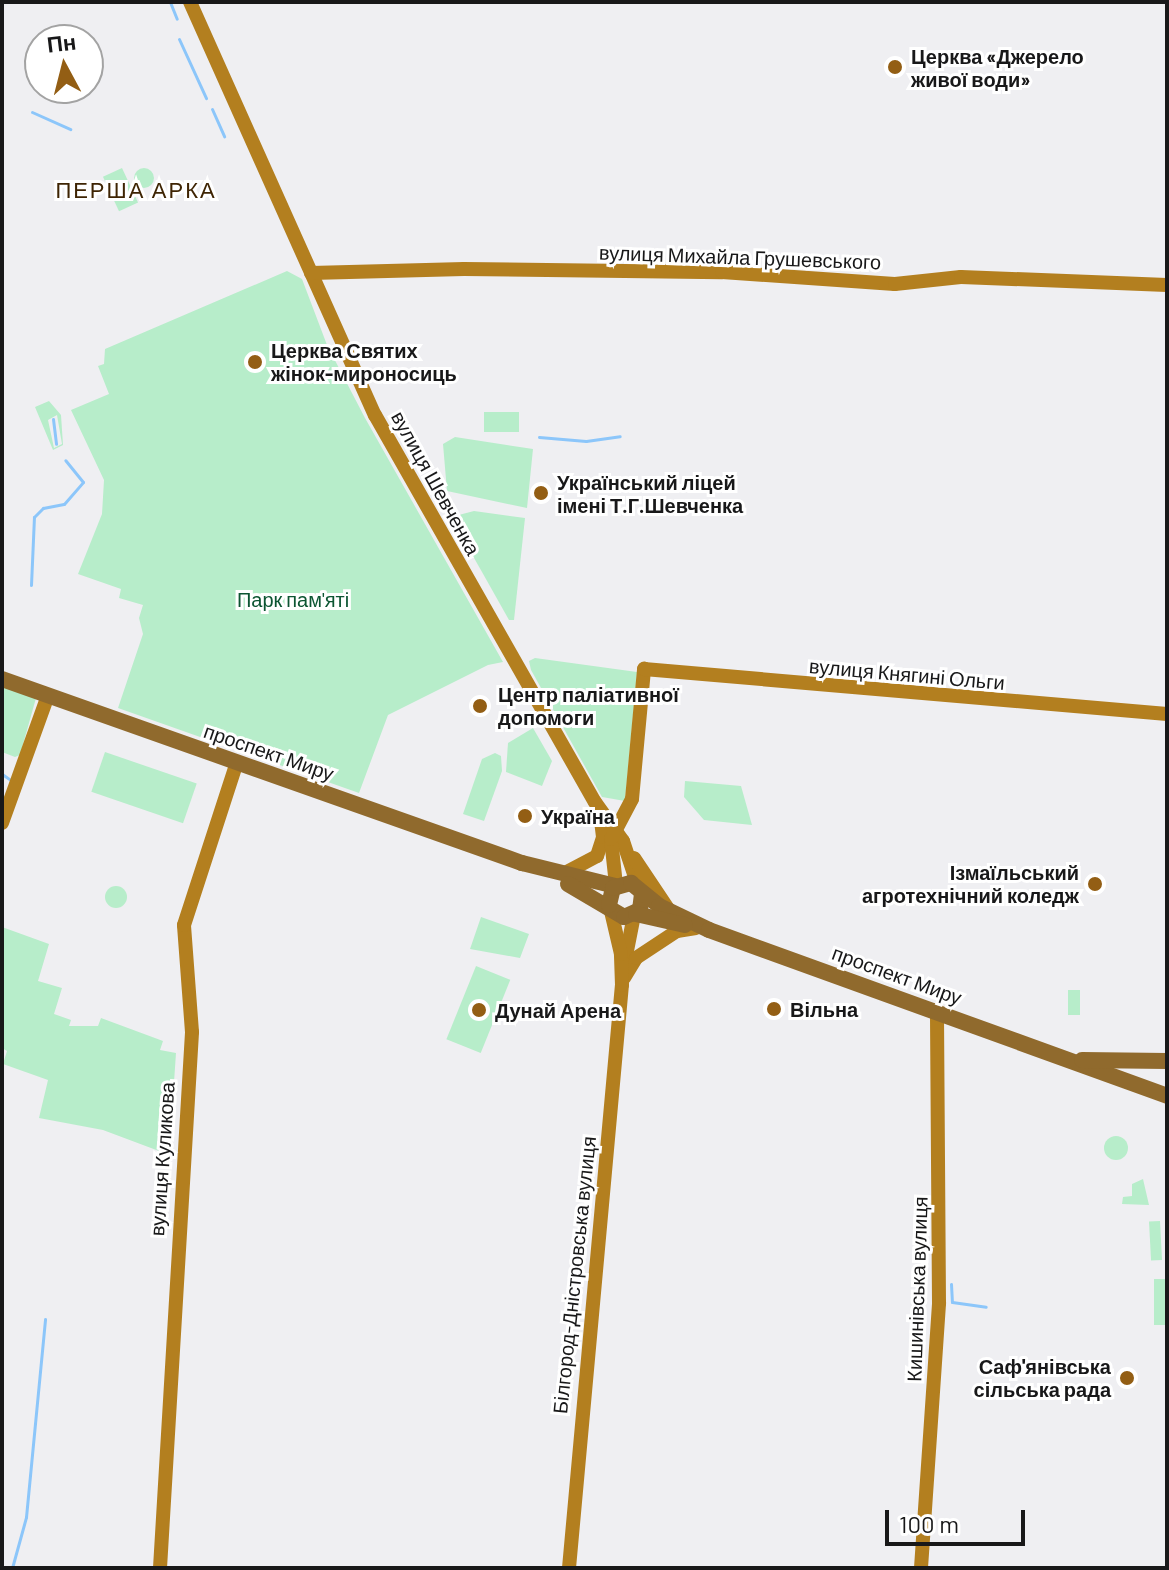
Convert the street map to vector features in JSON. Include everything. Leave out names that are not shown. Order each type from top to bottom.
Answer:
[{"type":"main road","name":"проспект Миру","points":[[2,679],[562,877],[616,885]]},
{"type":"main road","name":"проспект Миру","points":[[562,877],[609,906]]},
{"type":"main road","points":[[628,882],[641,891],[635,914],[621,917],[609,906],[616,885],[628,882]]},
{"type":"main road","name":"проспект Миру","points":[[641,891],[703,929]]},
{"type":"main road","name":"проспект Миру","points":[[635,914],[703,929],[937,1010],[1167,1096]]},
{"type":"main road","name":"проспект Миру","points":[[1072,1060],[1167,1061]]},
{"type":"street","name":"вулиця Шевченка","points":[[190,2],[393,450],[597,805]]},
{"type":"street","name":"вулиця Михайла Грушевського","points":[[311,273],[464,269],[722,272],[895,284],[961,277],[1167,285]]},
{"type":"street","name":"вулиця Княгині Ольги","points":[[615,834],[632,799],[644,669],[1167,714]]},
{"type":"street","points":[[2,823],[48,695]]},
{"type":"street","name":"вулиця Куликова","points":[[160,1568],[192,1032],[184,925],[237,762]]},
{"type":"street","points":[[597,805],[669,910]]},
{"type":"street","points":[[597,805],[615,834],[641,891]]},
{"type":"street","points":[[615,834],[586,866],[562,877],[587,896],[619,943]]},
{"type":"street","points":[[615,834],[616,885]]},
{"type":"street","name":"Білгород-Дністровська вулиця","points":[[609,906],[619,943],[622,985]]},
{"type":"street","name":"Білгород-Дністровська вулиця","points":[[569,1568],[622,985],[635,914]]},
{"type":"street","points":[[622,985],[636,958],[677,931],[703,929]]},
{"type":"street","name":"Кишинівська вулиця","points":[[921,1568],[940,1292],[937,1010]]},
{"type":"green space","points":[[122,168],[138,202],[119,211],[103,177]]},
{"type":"green space","points":[[144,168],[151,171],[154,178],[151,185],[144,188],[137,185],[134,178],[137,171]]},
{"type":"green space","name":"Парк пам'яті","points":[[287,271],[302,279],[327,345],[365,418],[503,662],[488,665],[388,715],[359,793],[118,708],[143,634],[139,618],[143,605],[119,598],[121,589],[78,574],[102,514],[104,480],[71,410],[109,394],[98,366],[104,364],[105,349]]},
{"type":"green space","points":[[49,401],[61,415],[63,445],[53,450],[35,407]],"holes":[[[57,415],[62,444],[54,448],[48,420]]]},
{"type":"green space","points":[[484,412],[519,412],[519,432],[484,432]]},
{"type":"green space","points":[[455,437],[533,449],[527,508],[447,491],[443,444]]},
{"type":"green space","points":[[474,511],[525,518],[514,620],[509,620],[451,517]]},
{"type":"green space","points":[[535,658],[637,672],[625,801],[602,797],[531,670],[529,661]]},
{"type":"green space","points":[[2,682],[36,698],[20,755],[15,757],[2,752]]},
{"type":"green space","points":[[533,728],[552,761],[542,786],[506,772],[508,743]]},
{"type":"green space","points":[[105,752],[197,784],[183,823],[91,792]]},
{"type":"green space","points":[[495,753],[501,756],[502,771],[484,821],[463,814],[482,759]]},
{"type":"green space","points":[[685,781],[741,786],[752,825],[704,820],[684,797]]},
{"type":"green space","points":[[116,886],[127,897],[116,908],[105,897]]},
{"type":"green space","points":[[481,917],[529,934],[520,958],[470,949]]},
{"type":"green space","points":[[2,927],[49,944],[38,981],[62,988],[54,1014],[71,1020],[69,1026],[98,1026],[101,1018],[163,1041],[160,1050],[176,1053],[170,1141],[163,1139],[159,1151],[103,1130],[39,1118],[48,1080],[3,1064],[7,1051],[2,1048]]},
{"type":"green space","name":"Дунай Арена","points":[[476,966],[510,980],[481,1053],[446,1039]]},
{"type":"green space","points":[[1068,990],[1080,990],[1080,1015],[1068,1015]]},
{"type":"green space","points":[[1116,1136],[1125,1139],[1128,1148],[1125,1157],[1116,1160],[1107,1157],[1104,1148],[1107,1139]]},
{"type":"green space","points":[[1143,1179],[1149,1205],[1122,1204],[1123,1197],[1132,1196],[1132,1184]]},
{"type":"green space","points":[[1160,1221],[1162,1260],[1151,1261],[1149,1222]]},
{"type":"green space","points":[[1154,1279],[1167,1279],[1167,1325],[1154,1325]]},
{"type":"waterway","points":[[170,2],[177,19]]},
{"type":"waterway","points":[[179,39],[206,98]]},
{"type":"waterway","points":[[212,109],[224,136]]},
{"type":"waterway","points":[[32,112],[70,129]]},
{"type":"waterway","points":[[53,419],[56,444]]},
{"type":"waterway","points":[[539,437],[586,441],[620,436]]},
{"type":"waterway","points":[[31,585],[34,517],[43,508],[64,504],[83,482],[65,460]]},
{"type":"waterway","points":[[2,774],[12,781]]},
{"type":"waterway","points":[[951,1284],[952,1302],[986,1307]]},
{"type":"waterway","points":[[12,1568],[26,1517],[45,1319]]},
{"type":"place","name":"Церква «Джерело живої води»","points":[[895,67]]},
{"type":"place","name":"Церква Святих жінок-мироносиць","points":[[255,362]]},
{"type":"place","name":"Український ліцей імені Т.Г.Шевченка","points":[[541,493]]},
{"type":"place","name":"Центр паліативної допомоги","points":[[480,706]]},
{"type":"place","name":"Україна","points":[[525,816]]},
{"type":"place","name":"Ізмаїльський агротехнічний коледж","points":[[1095,884]]},
{"type":"place","name":"Вільна","points":[[774,1009]]},
{"type":"place","name":"Дунай Арена","points":[[479,1010]]},
{"type":"place","name":"Саф'янівська сільська рада","points":[[1127,1378]]},
{"type":"district","name":"ПЕРША АРКА","points":[[136,190]]}]
